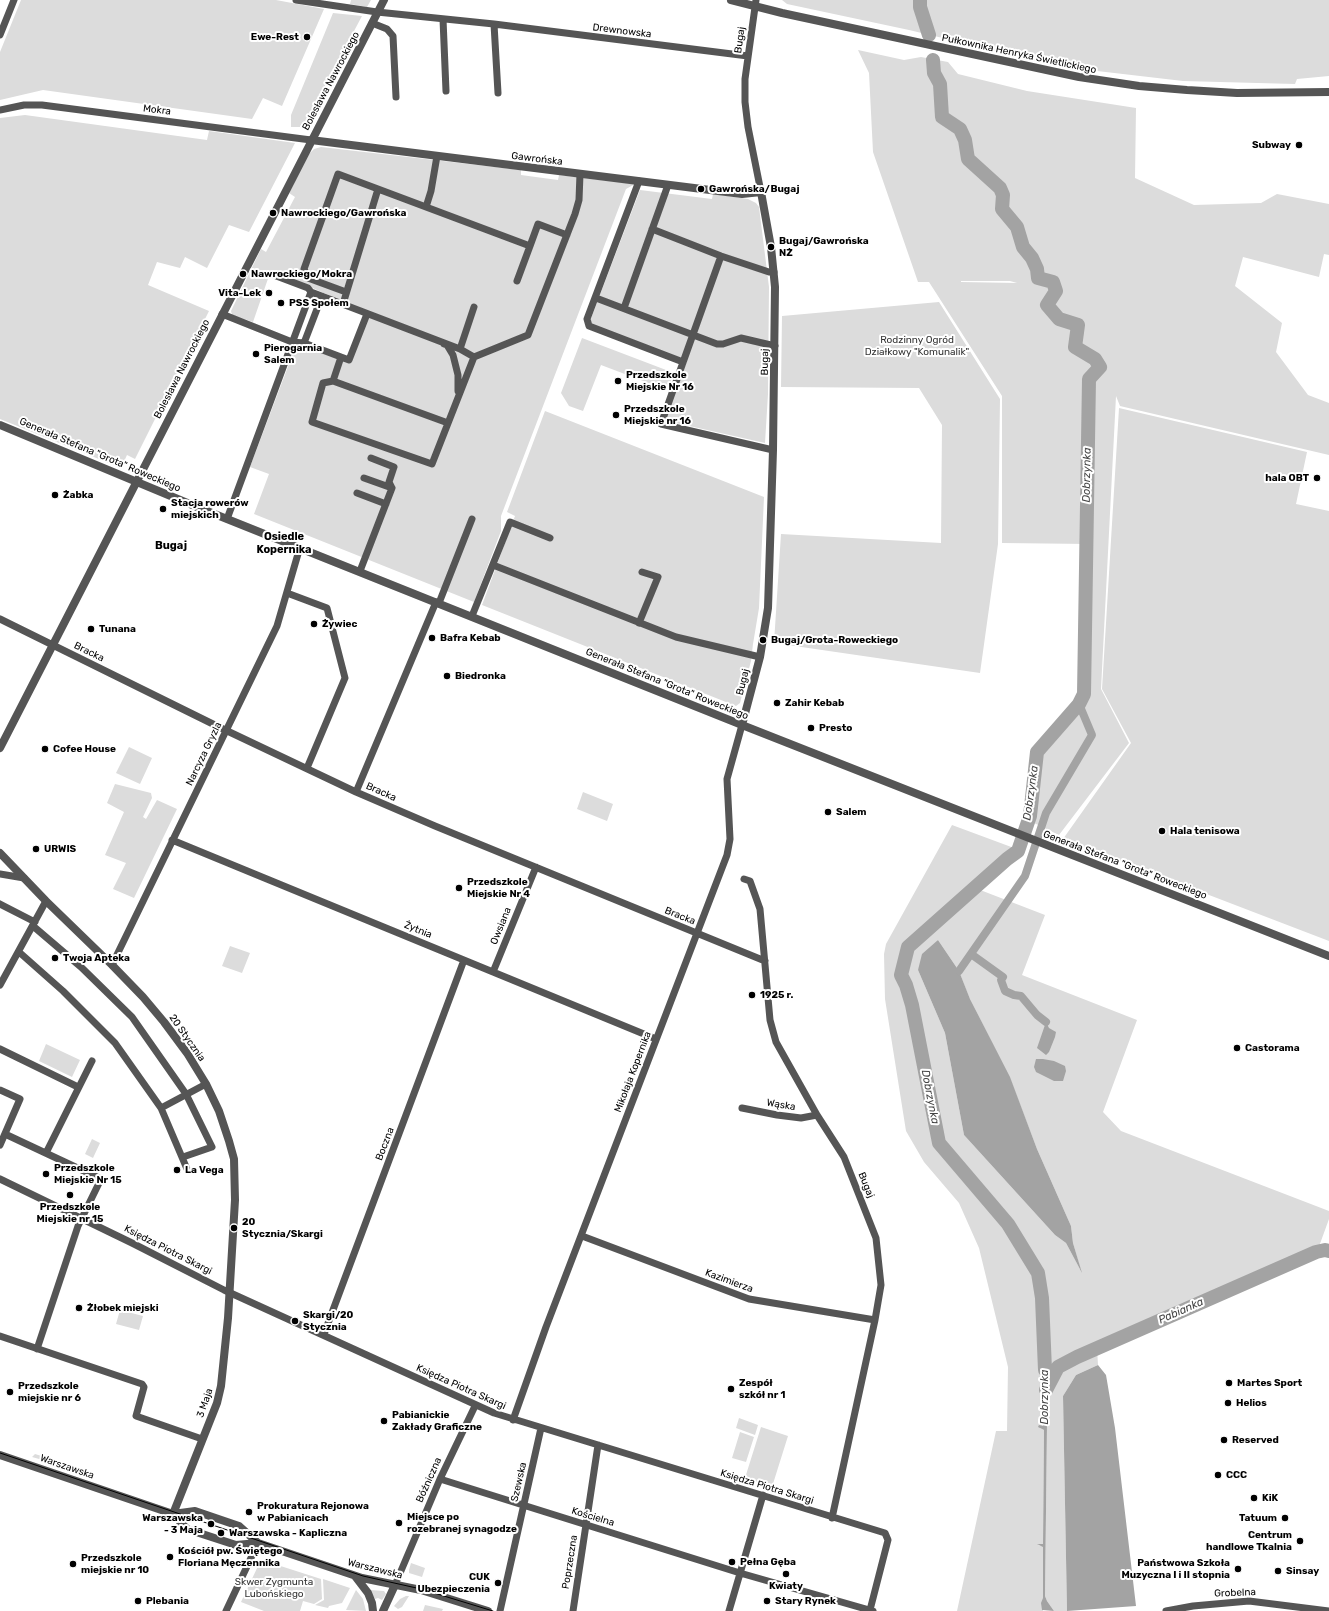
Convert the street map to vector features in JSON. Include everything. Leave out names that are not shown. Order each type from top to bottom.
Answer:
[{"type":"street","points":[[0,35],[14,0]]},
{"type":"street","name":"Drewnowska","points":[[296,0],[377,12],[494,24],[748,56]]},
{"type":"street","name":"Bolesława Nawrockiego","points":[[0,748],[384,0]]},
{"type":"street","name":"Pułkownika Henryka Świetlickiego","points":[[731,0],[756,4],[1079,78],[1139,86],[1237,93],[1329,92]]},
{"type":"street","name":"Bugaj","points":[[742,725],[760,657],[768,608],[773,450],[775,346],[774,272],[771,247],[745,102],[745,79],[756,4]]},
{"type":"street","points":[[443,19],[446,91]]},
{"type":"street","points":[[372,23],[387,29],[393,36],[396,97]]},
{"type":"street","points":[[494,24],[498,93]]},
{"type":"street","name":"Pułkownika Henryka Świetlickiego","points":[[1308,93],[1329,95]]},
{"type":"street","name":"Mokra","points":[[0,110],[24,105],[42,106],[311,140]]},
{"type":"street","name":"Gawrońska","points":[[311,140],[742,194],[761,192]]},
{"type":"street","points":[[426,207],[431,191],[437,156]]},
{"type":"street","points":[[346,292],[308,278],[304,269],[338,174],[530,246]]},
{"type":"street","points":[[448,423],[333,381],[324,383],[312,422],[432,464],[474,357],[528,335],[579,200],[580,174]]},
{"type":"street","points":[[639,181],[587,319],[589,326],[683,362]]},
{"type":"street","points":[[624,308],[668,185]]},
{"type":"street","points":[[343,304],[378,189]]},
{"type":"street","points":[[517,281],[538,224],[567,235]]},
{"type":"street","points":[[652,229],[721,256],[769,272],[774,272]]},
{"type":"street","points":[[721,256],[661,424],[773,450]]},
{"type":"street","points":[[271,274],[308,288],[311,292],[460,349],[474,357]]},
{"type":"street","points":[[227,519],[311,292]]},
{"type":"street","points":[[304,343],[322,296]]},
{"type":"street","points":[[596,298],[717,344],[723,344],[742,338],[775,346]]},
{"type":"street","points":[[460,349],[474,307]]},
{"type":"street","points":[[222,314],[292,342],[304,343],[349,360],[367,314]]},
{"type":"street","points":[[441,342],[448,345],[453,355],[458,374],[459,389],[456,403]]},
{"type":"street","points":[[333,381],[341,358]]},
{"type":"street","name":"Generała Stefana \"Grota\" Roweckiego","points":[[0,425],[227,519],[438,602],[742,725],[1329,956]]},
{"type":"street","points":[[360,571],[392,488],[389,482],[394,467],[371,458]]},
{"type":"street","points":[[364,478],[392,488]]},
{"type":"street","points":[[357,493],[386,504]]},
{"type":"street","points":[[356,792],[472,519]]},
{"type":"street","points":[[472,616],[510,522],[550,538]]},
{"type":"street","name":"Narcyza Gryzla","points":[[112,964],[277,626],[300,547]]},
{"type":"street","points":[[493,566],[676,637],[760,657]]},
{"type":"street","points":[[639,623],[658,577],[642,572]]},
{"type":"street","points":[[287,593],[327,608],[345,678],[306,768]]},
{"type":"street","name":"Bracka","points":[[0,619],[226,731],[356,792],[435,826],[765,961]]},
{"type":"street","name":"Mikołaja Kopernika","points":[[513,1420],[546,1327],[727,855],[729,844],[727,779],[742,725]]},
{"type":"street","name":"Żytnia","points":[[172,840],[656,1039]]},
{"type":"street","name":"20 Stycznia","points":[[0,853],[46,901],[144,997],[188,1053],[206,1084],[219,1110],[234,1159],[235,1200],[229,1292]]},
{"type":"street","name":"Owsiana","points":[[493,972],[536,867]]},
{"type":"street","points":[[0,874],[24,878]]},
{"type":"street","name":"Bugaj","points":[[744,879],[750,881],[760,909],[770,1020],[775,1037],[817,1115],[844,1157],[876,1238],[881,1285],[875,1320],[832,1518]]},
{"type":"street","points":[[0,985],[46,901]]},
{"type":"street","points":[[0,904],[34,924],[132,1017],[186,1094],[212,1147],[183,1157]]},
{"type":"street","points":[[19,952],[63,991],[115,1043],[161,1108],[183,1157],[187,1170]]},
{"type":"street","name":"Boczna","points":[[324,1334],[464,960]]},
{"type":"street","points":[[0,1049],[78,1087]]},
{"type":"street","points":[[46,1152],[92,1060]]},
{"type":"street","points":[[161,1108],[206,1084]]},
{"type":"street","points":[[0,1090],[20,1099],[0,1145]]},
{"type":"street","name":"Wąska","points":[[742,1108],[801,1118],[817,1115]]},
{"type":"street","points":[[5,1134],[101,1179],[82,1219],[37,1349]]},
{"type":"street","name":"Księdza Piotra Skargi","points":[[0,1180],[229,1292],[324,1334],[475,1406],[513,1420],[885,1534],[888,1540],[872,1611]]},
{"type":"street","name":"Kazimierza","points":[[582,1236],[749,1299],[875,1320]]},
{"type":"street","name":"3 Maja","points":[[173,1514],[217,1403],[221,1386],[229,1292]]},
{"type":"street","points":[[0,1336],[142,1384],[144,1388],[136,1416],[202,1439]]},
{"type":"street","name":"Bóźniczna","points":[[395,1585],[440,1479],[475,1406]]},
{"type":"street","name":"Szewska","points":[[500,1611],[541,1428]]},
{"type":"street","name":"Poprzeczna","points":[[573,1611],[598,1445]]},
{"type":"street","name":"Warszawska","points":[[0,1455],[173,1514],[195,1511],[239,1526],[258,1543],[354,1575],[426,1592],[488,1611]]},
{"type":"street","name":"Kościelna","points":[[440,1479],[740,1573]]},
{"type":"street","points":[[729,1611],[763,1496]]},
{"type":"street","name":"Warszawska","points":[[173,1514],[185,1527],[191,1531],[236,1545],[258,1543]]},
{"type":"street","points":[[226,1611],[258,1543]]},
{"type":"street","points":[[740,1573],[872,1611]]},
{"type":"street","points":[[354,1575],[368,1593],[373,1611]]},
{"type":"street","points":[[383,1611],[395,1585]]},
{"type":"street","name":"Grobelna","points":[[1166,1611],[1192,1606],[1249,1601],[1329,1611]]},
{"type":"street","points":[[839,1611],[842,1603]]},
{"type":"green space","points":[[21,0],[276,0],[324,9],[282,106],[263,98],[252,119],[43,90],[0,100],[0,52]]},
{"type":"green space","points":[[351,0],[371,0],[367,7],[350,4]]},
{"type":"green space","points":[[782,0],[1329,0],[1329,76],[1297,79],[1295,84],[1183,81],[1080,69],[1010,56],[909,30],[787,4]]},
{"type":"green space","points":[[333,13],[362,16],[303,127],[291,127],[291,115]]},
{"type":"green space","points":[[858,50],[904,60],[921,57],[948,62],[958,74],[1027,91],[1136,108],[1135,178],[1194,205],[1261,203],[1277,194],[1329,204],[1329,255],[1324,254],[1319,277],[1243,257],[1235,286],[1282,323],[1276,352],[1308,395],[1329,403],[1329,455],[1120,406],[1116,396],[1101,689],[1129,743],[1059,835],[1034,823],[1042,753],[1088,699],[1089,544],[1002,543],[1002,396],[929,282],[918,282],[873,152],[869,73]],"holes":[[[961,281],[1010,281],[1017,283],[961,282]]]},
{"type":"green space","points":[[25,115],[207,140],[209,131],[295,143],[249,232],[229,225],[207,268],[185,257],[180,268],[157,262],[148,285],[209,311],[135,459],[127,455],[121,468],[0,419],[0,118]]},
{"type":"green space","points":[[321,147],[521,170],[521,175],[558,180],[559,175],[635,184],[626,189],[501,516],[501,531],[474,602],[254,514],[269,474],[250,467],[295,348],[306,348],[351,363],[370,313],[271,270],[253,322],[232,315],[231,311],[261,249],[266,252],[295,197],[289,193],[309,154],[314,149]]},
{"type":"green space","points":[[640,190],[712,199],[713,194],[748,199],[756,203],[759,207],[769,287],[768,394],[765,443],[667,421],[666,416],[687,361],[591,324],[590,321]]},
{"type":"green space","name":"Rodzinny Ogród Działkowy \"Komunalik\"","points":[[939,302],[1000,399],[998,544],[980,673],[774,643],[781,534],[941,543],[942,425],[919,388],[781,387],[782,316]]},
{"type":"green space","points":[[582,338],[674,373],[667,390],[601,365],[583,411],[569,406],[561,393]]},
{"type":"green space","points":[[1119,408],[1307,452],[1296,504],[1329,511],[1329,941],[1063,839],[1131,743],[1102,689]]},
{"type":"green space","points":[[545,411],[764,497],[759,608],[751,661],[740,703],[736,706],[482,605],[515,516],[507,512]]},
{"type":"green space","points":[[129,747],[152,758],[140,784],[116,773]]},
{"type":"green space","points":[[115,784],[151,793],[152,798],[143,817],[146,819],[157,800],[177,809],[134,898],[113,889],[126,863],[105,855],[124,812],[107,803]]},
{"type":"green space","points":[[583,792],[613,804],[607,821],[577,809]]},
{"type":"green space","points":[[952,825],[1014,848],[928,929],[975,888],[1045,915],[1022,975],[1137,1020],[1103,1112],[1121,1131],[1329,1211],[1329,1219],[1317,1252],[1097,1348],[1098,1365],[1076,1375],[1063,1396],[1067,1611],[1054,1611],[1045,1596],[1047,1425],[1048,1395],[1052,1383],[1046,1385],[1047,1353],[1043,1311],[1043,1427],[1041,1426],[1040,1428],[1044,1430],[1043,1544],[1038,1545],[1043,1546],[1043,1611],[957,1611],[996,1431],[1007,1431],[1008,1367],[979,1248],[959,1203],[924,1162],[906,1131],[885,999],[884,954],[886,944]],"holes":[[[938,940],[959,971],[969,997],[1011,1081],[1037,1149],[1071,1226],[1073,1243],[1081,1271],[1066,1243],[1055,1235],[964,1135],[945,1033],[918,970]]]},
{"type":"green space","points":[[230,946],[250,953],[242,973],[222,966]]},
{"type":"green space","points":[[46,1044],[80,1060],[72,1077],[39,1061]]},
{"type":"green space","points":[[92,1139],[100,1143],[93,1158],[85,1154]]},
{"type":"green space","points":[[120,1310],[143,1316],[139,1330],[116,1324]]},
{"type":"green space","points":[[739,1418],[758,1425],[755,1435],[736,1428]]},
{"type":"green space","points":[[761,1427],[788,1436],[772,1487],[745,1478]]},
{"type":"green space","points":[[740,1432],[754,1437],[746,1462],[732,1458]]},
{"type":"green space","points":[[35,1454],[51,1459],[50,1462],[32,1457]]},
{"type":"green space","name":"Skwer Zygmunta Lubońskiego","points":[[265,1561],[321,1579],[322,1599],[314,1604],[303,1601],[300,1611],[264,1611],[241,1602],[259,1564]]},
{"type":"green space","points":[[411,1563],[425,1568],[422,1577],[409,1573]]},
{"type":"green space","points":[[323,1579],[350,1588],[342,1603],[329,1606],[328,1608],[315,1605],[324,1600]]},
{"type":"green space","points":[[356,1590],[363,1599],[366,1611],[346,1610]]},
{"type":"green space","points":[[370,1590],[384,1591],[386,1594],[382,1600],[378,1598],[375,1599]]},
{"type":"green space","points":[[409,1596],[402,1607],[398,1609],[394,1606],[400,1599]]},
{"type":"green space","points":[[425,1605],[443,1609],[442,1611],[423,1611]]},
{"type":"water","points":[[938,940],[959,971],[970,999],[1010,1077],[1037,1149],[1071,1226],[1073,1243],[1082,1273],[1066,1243],[1055,1235],[964,1135],[945,1033],[918,970],[922,954]]},
{"type":"water","points":[[1046,1022],[1049,1028],[1056,1032],[1049,1052],[1046,1055],[1037,1048]]},
{"type":"water","points":[[1036,1059],[1054,1061],[1065,1066],[1066,1071],[1063,1081],[1054,1081],[1036,1072],[1034,1067]]},
{"type":"water","points":[[1044,1352],[1047,1353],[1046,1384],[1048,1381],[1052,1382],[1048,1395],[1047,1425],[1045,1596],[1054,1611],[1042,1610],[1043,1547],[1037,1544],[1043,1544],[1044,1430],[1038,1427],[1039,1425],[1043,1426]]},
{"type":"water","points":[[1098,1365],[1106,1375],[1115,1428],[1136,1606],[1067,1611],[1063,1396],[1076,1375]]},
{"type":"waterway","name":"Dobrzynka","points":[[920,0],[920,7],[929,35]]},
{"type":"waterway","name":"Dobrzynka","points":[[933,60],[934,73],[940,84],[942,117],[960,129],[965,140],[968,159],[1000,188],[1003,195],[1002,209],[1017,227],[1023,247],[1032,258],[1037,269],[1038,278],[1053,282],[1056,291],[1047,305],[1059,319],[1078,325],[1075,347],[1095,359],[1100,367],[1089,379],[1084,694],[1079,704],[1037,752],[1030,816],[1018,851],[1007,859],[908,947],[901,975],[906,985],[912,1005],[939,1143],[1008,1224],[1038,1273],[1042,1298],[1045,1370]]},
{"type":"waterway","points":[[959,971],[1025,876],[1046,813],[1092,735],[1079,704]]},
{"type":"waterway","points":[[971,954],[1003,977],[1001,980],[1005,991],[1021,996],[1037,1015],[1046,1022]]},
{"type":"waterway","name":"Pabianka","points":[[1046,1390],[1058,1367],[1077,1357],[1316,1252],[1325,1250],[1329,1251]]},
{"type":"tram line","points":[[0,1453],[363,1576],[421,1589],[493,1611]]},
{"type":"place","name":"Ewe-Rest","points":[[307,37]]},
{"type":"place","name":"Subway","points":[[1299,145]]},
{"type":"place","name":"Gawrońska/Bugaj","points":[[701,189]]},
{"type":"place","name":"Nawrockiego/Gawrońska","points":[[273,213]]},
{"type":"place","name":"Bugaj/Gawrońska NŻ","points":[[771,247]]},
{"type":"place","name":"Nawrockiego/Mokra","points":[[243,274]]},
{"type":"place","name":"Vita-Lek","points":[[269,293]]},
{"type":"place","name":"PSS Społem","points":[[281,303]]},
{"type":"place","name":"Pierogarnia Salem","points":[[256,354]]},
{"type":"place","name":"Przedszkole Miejskie Nr 16","points":[[618,381]]},
{"type":"place","name":"Przedszkole Miejskie nr 16","points":[[616,415]]},
{"type":"place","name":"hala OBT","points":[[1317,478]]},
{"type":"place","name":"Żabka","points":[[55,495]]},
{"type":"place","name":"Stacja rowerów miejskich","points":[[163,509]]},
{"type":"place","name":"Żywiec","points":[[314,624]]},
{"type":"place","name":"Tunana","points":[[91,629]]},
{"type":"place","name":"Bafra Kebab","points":[[432,638]]},
{"type":"place","name":"Bugaj/Grota-Roweckiego","points":[[763,640]]},
{"type":"place","name":"Biedronka","points":[[447,676]]},
{"type":"place","name":"Zahir Kebab","points":[[777,703]]},
{"type":"place","name":"Presto","points":[[811,728]]},
{"type":"place","name":"Cofee House","points":[[45,749]]},
{"type":"place","name":"Salem","points":[[828,812]]},
{"type":"place","name":"Hala tenisowa","points":[[1162,831]]},
{"type":"place","name":"URWIS","points":[[36,849]]},
{"type":"place","name":"Przedszkole Miejskie Nr 4","points":[[459,888]]},
{"type":"place","name":"Twoja Apteka","points":[[55,958]]},
{"type":"place","name":"1925 r.","points":[[752,995]]},
{"type":"place","name":"Castorama","points":[[1237,1048]]},
{"type":"place","name":"La Vega","points":[[177,1170]]},
{"type":"place","name":"Przedszkole Miejskie Nr 15","points":[[46,1174]]},
{"type":"place","name":"Przedszkole Miejskie nr 15","points":[[70,1195]]},
{"type":"place","name":"20 Stycznia/Skargi","points":[[234,1228]]},
{"type":"place","name":"Żłobek miejski","points":[[79,1308]]},
{"type":"place","name":"Skargi/20 Stycznia","points":[[295,1321]]},
{"type":"place","name":"Martes Sport","points":[[1229,1383]]},
{"type":"place","name":"Zespół szkół nr 1","points":[[731,1389]]},
{"type":"place","name":"Przedszkole miejskie nr 6","points":[[10,1392]]},
{"type":"place","name":"Helios","points":[[1228,1403]]},
{"type":"place","name":"Pabianickie Zakłady Graficzne","points":[[384,1421]]},
{"type":"place","name":"Reserved","points":[[1224,1440]]},
{"type":"place","name":"CCC","points":[[1218,1475]]},
{"type":"place","name":"KiK","points":[[1254,1498]]},
{"type":"place","name":"Prokuratura Rejonowa w Pabianicach","points":[[249,1512]]},
{"type":"place","name":"Tatuum","points":[[1285,1518]]},
{"type":"place","name":"Miejsce po rozebranej synagodze","points":[[399,1523]]},
{"type":"place","name":"Warszawska - 3 Maja","points":[[211,1524]]},
{"type":"place","name":"Warszawska - Kapliczna","points":[[221,1533]]},
{"type":"place","name":"Centrum handlowe Tkalnia","points":[[1300,1541]]},
{"type":"place","name":"Kościół pw. Świętego Floriana Męczennika","points":[[170,1557]]},
{"type":"place","name":"Pełna Gęba","points":[[732,1562]]},
{"type":"place","name":"Przedszkole miejskie nr 10","points":[[73,1564]]},
{"type":"place","name":"Państwowa Szkoła Muzyczna I i II stopnia","points":[[1238,1569]]},
{"type":"place","name":"Sinsay","points":[[1278,1571]]},
{"type":"place","name":"Kwiaty","points":[[786,1574]]},
{"type":"place","name":"CUK Ubezpieczenia","points":[[498,1583]]},
{"type":"place","name":"Plebania","points":[[138,1601]]},
{"type":"place","name":"Stary Rynek","points":[[767,1601]]},
{"type":"district","name":"Osiedle Kopernika","points":[[284,543]]},
{"type":"district","name":"Bugaj","points":[[171,546]]}]
